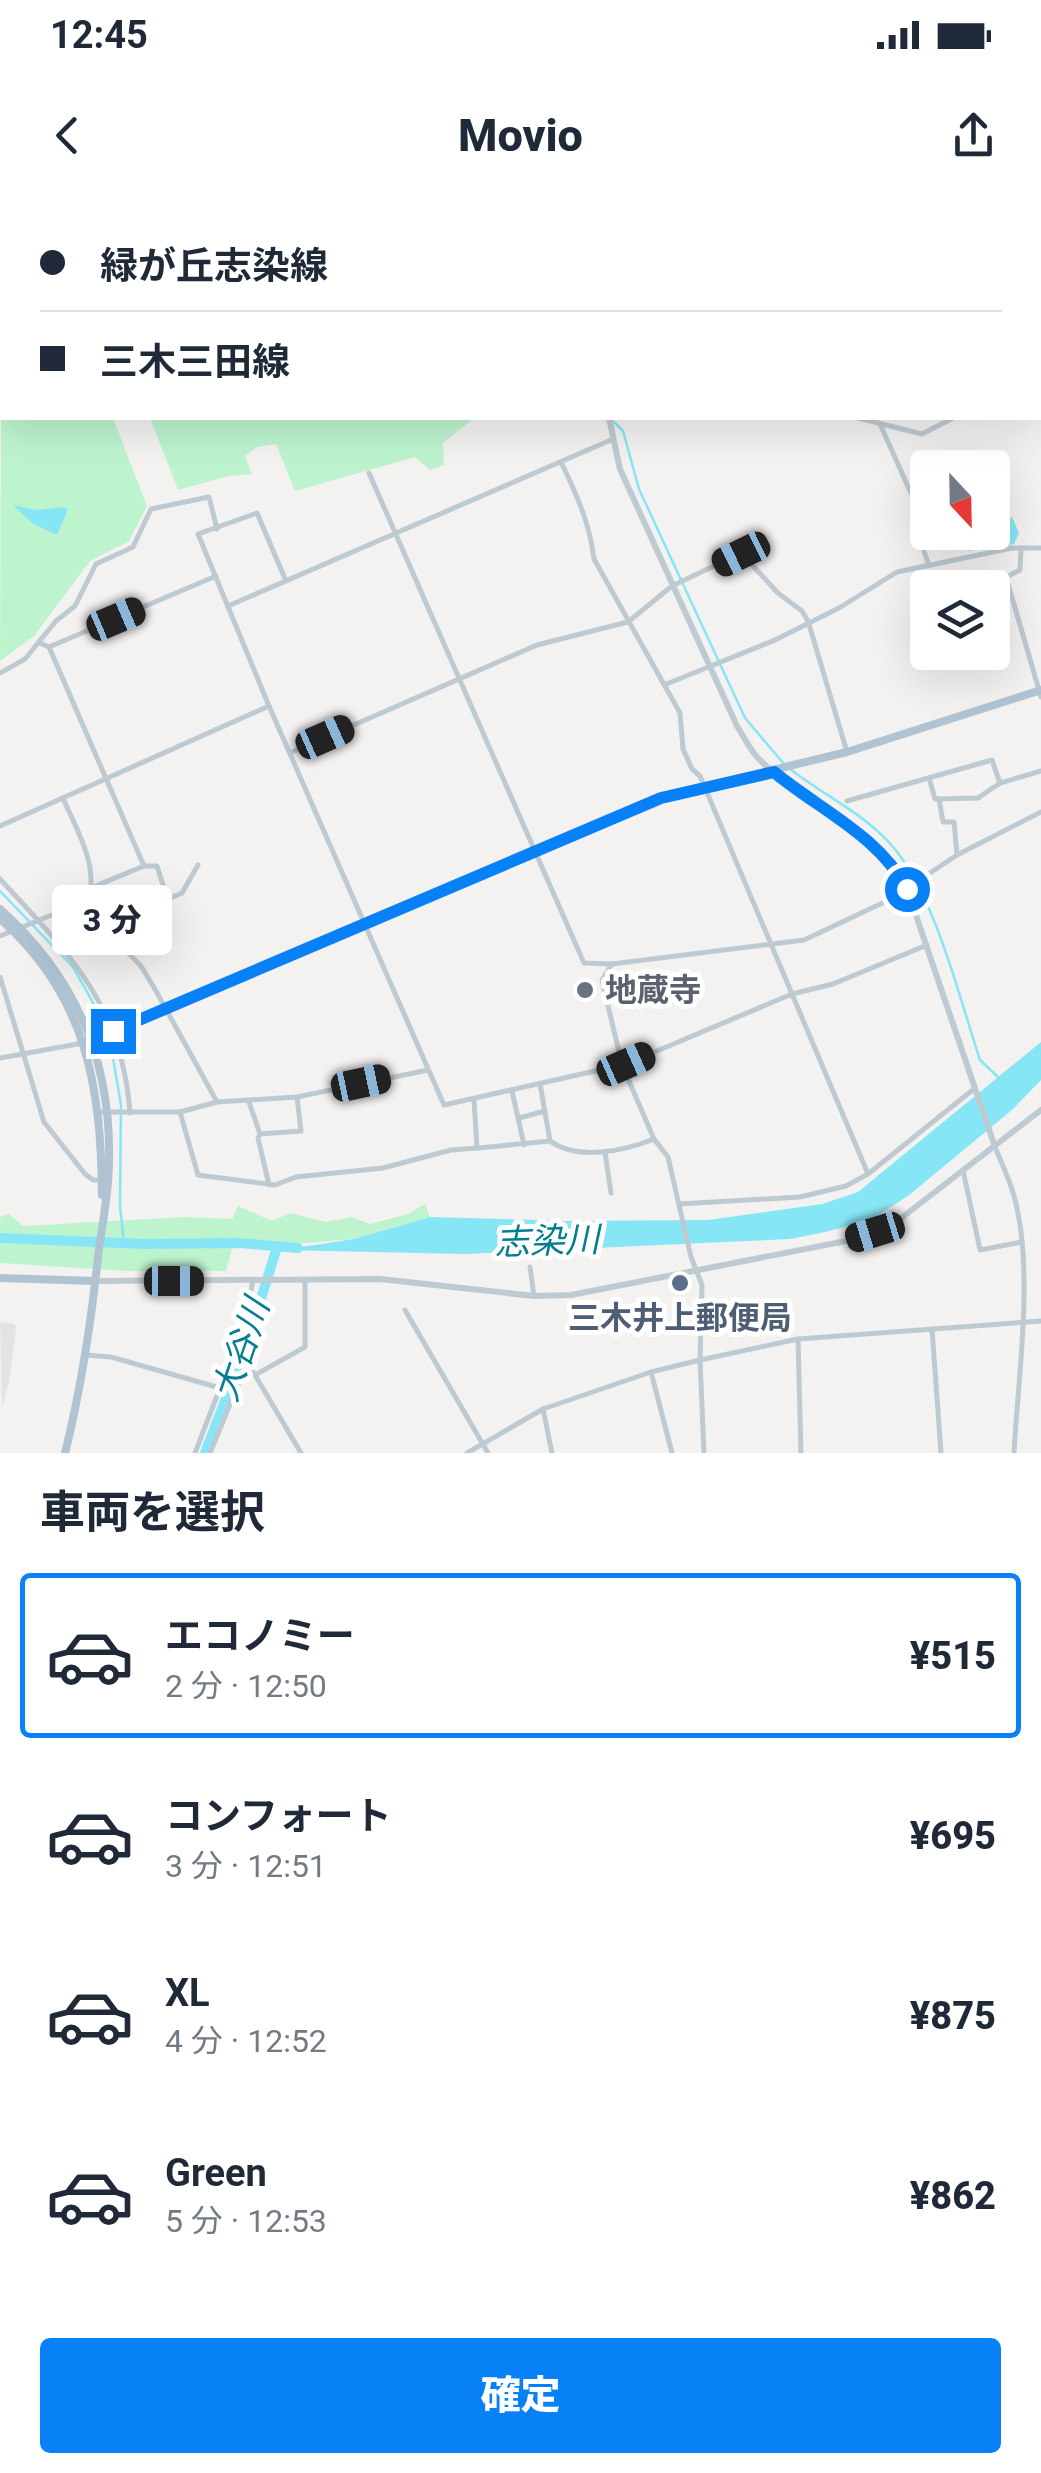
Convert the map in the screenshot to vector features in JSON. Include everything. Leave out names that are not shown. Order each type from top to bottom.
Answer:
[{"type":"main road","points":[[87,1041],[661,798],[847,752],[1040,692]]},
{"type":"main road","points":[[0,909],[56,984],[87,1041],[102,1112],[102,1224],[85,1355],[65,1453]]},
{"type":"main road","points":[[0,919],[18,930]]},
{"type":"main road","points":[[0,1278],[96,1276]]},
{"type":"street","points":[[610,420],[620,469],[737,726],[756,756],[774,772],[846,822],[882,853],[907,889],[1018,1212],[1022,1242],[1021,1322],[1014,1453]]},
{"type":"street","points":[[865,420],[922,434],[948,420]]},
{"type":"street","points":[[880,424],[919,511],[921,542],[930,566]]},
{"type":"street","points":[[228,606],[613,439]]},
{"type":"street","points":[[561,462],[580,501],[594,559],[680,713],[686,758],[700,776],[868,1174]]},
{"type":"street","points":[[368,474],[584,963],[612,964],[804,940],[907,889],[958,854],[1041,812]]},
{"type":"street","points":[[0,673],[25,658],[56,621],[75,606],[96,564],[134,546],[152,509],[209,497],[216,528]]},
{"type":"street","points":[[286,581],[256,513],[198,534],[444,1105],[622,1065],[792,994],[832,984],[927,945]]},
{"type":"street","points":[[1022,547],[1020,570],[1006,577],[1040,692]]},
{"type":"street","points":[[664,685],[839,608],[897,572],[1022,547],[1041,548]]},
{"type":"street","points":[[292,752],[537,645],[628,622],[672,586],[741,554],[808,621],[847,752]]},
{"type":"street","points":[[49,647],[216,576]]},
{"type":"street","points":[[40,643],[49,647],[144,866]]},
{"type":"street","points":[[0,826],[269,706]]},
{"type":"street","points":[[847,801],[992,760],[1000,784]]},
{"type":"street","points":[[929,778],[935,799],[978,798],[1000,784],[1041,770]]},
{"type":"street","points":[[63,798],[90,861],[90,900],[103,927],[140,966],[217,1102]]},
{"type":"street","points":[[939,799],[943,822],[954,822],[958,854]]},
{"type":"street","points":[[103,927],[182,893],[198,865]]},
{"type":"street","points":[[93,887],[144,866],[156,866],[167,898]]},
{"type":"street","points":[[0,879],[77,964],[104,1008],[126,1078],[124,1113]]},
{"type":"street","points":[[0,936],[90,900]]},
{"type":"street","points":[[612,964],[602,980],[622,1065],[654,1139],[668,1156],[691,1257],[702,1285],[704,1453]]},
{"type":"street","points":[[0,977],[44,1122],[86,1174],[93,1180],[105,1180]]},
{"type":"street","points":[[0,1058],[87,1041]]},
{"type":"street","points":[[102,1112],[180,1112],[217,1102],[297,1097],[428,1070]]},
{"type":"street","points":[[540,1084],[550,1141]]},
{"type":"street","points":[[680,1204],[818,1194],[846,1186],[868,1174],[975,1088]]},
{"type":"street","points":[[512,1091],[524,1145]]},
{"type":"street","points":[[260,1134],[301,1131],[297,1097]]},
{"type":"street","points":[[474,1100],[477,1148]]},
{"type":"street","points":[[249,1102],[270,1185]]},
{"type":"street","points":[[96,1276],[380,1280],[534,1296],[572,1295],[875,1232],[900,1218],[1041,1110]]},
{"type":"street","points":[[518,1118],[545,1111]]},
{"type":"street","points":[[180,1112],[198,1175],[270,1185],[296,1177],[383,1168],[451,1150],[550,1141],[562,1149],[625,1150],[654,1139]]},
{"type":"street","points":[[604,1150],[611,1193]]},
{"type":"street","points":[[962,1170],[980,1250],[1022,1242]]},
{"type":"street","points":[[530,1267],[534,1296]]},
{"type":"street","points":[[195,1453],[248,1305],[252,1280]]},
{"type":"street","points":[[255,1376],[305,1347],[306,1280]]},
{"type":"street","points":[[405,1310],[488,1453]]},
{"type":"street","points":[[467,1453],[544,1409],[651,1372],[700,1360],[798,1339],[1041,1321]]},
{"type":"street","points":[[932,1329],[941,1453]]},
{"type":"street","points":[[798,1339],[801,1453]]},
{"type":"street","points":[[85,1355],[111,1357],[220,1388]]},
{"type":"street","points":[[210,1453],[247,1363],[301,1453]]},
{"type":"street","points":[[651,1372],[672,1453]]},
{"type":"street","points":[[544,1409],[552,1453]]},
{"type":"shaded area","points":[[0,1322],[15,1324],[16,1328],[2,1409]]},
{"type":"green space","points":[[1,420],[114,420],[147,506],[129,541],[90,561],[34,636],[0,661]]},
{"type":"green space","points":[[151,420],[472,420],[443,443],[444,465],[430,470],[415,457],[295,491],[276,444],[257,447],[245,456],[252,474],[178,490]]},
{"type":"green space","points":[[425,1204],[430,1217],[354,1239],[295,1244],[234,1241],[226,1271],[126,1271],[0,1263],[0,1217],[9,1214],[23,1226],[186,1217],[232,1219],[238,1206],[272,1221],[290,1213],[326,1222],[352,1217],[370,1224],[408,1214]]},
{"type":"water","points":[[13,505],[68,510],[57,535],[32,523]]},
{"type":"water","points":[[1010,518],[1019,533],[1010,545]]},
{"type":"water","points":[[1041,1042],[1041,1080],[1012,1110],[908,1196],[870,1220],[790,1239],[465,1254],[282,1250],[354,1239],[430,1217],[708,1220],[822,1204],[858,1192]]},
{"type":"waterway","points":[[612,420],[623,431],[639,489],[745,718],[784,764]]},
{"type":"waterway","points":[[790,769],[871,825],[909,869],[945,950],[980,1060],[999,1078]]},
{"type":"waterway","points":[[0,891],[73,967],[104,1022]]},
{"type":"waterway","points":[[111,1046],[121,1105],[120,1206],[124,1243]]},
{"type":"waterway","name":"志染川","points":[[0,1238],[239,1243],[298,1248]]},
{"type":"waterway","name":"大谷川","points":[[205,1453],[248,1341],[277,1247]]},
{"type":"place","name":"地蔵寺","points":[[585,990]]},
{"type":"place","name":"三木井上郵便局","points":[[680,1283]]},
{"type":"route","points":[[113,1031],[661,798],[774,772],[846,822],[882,853],[907,889]]}]
